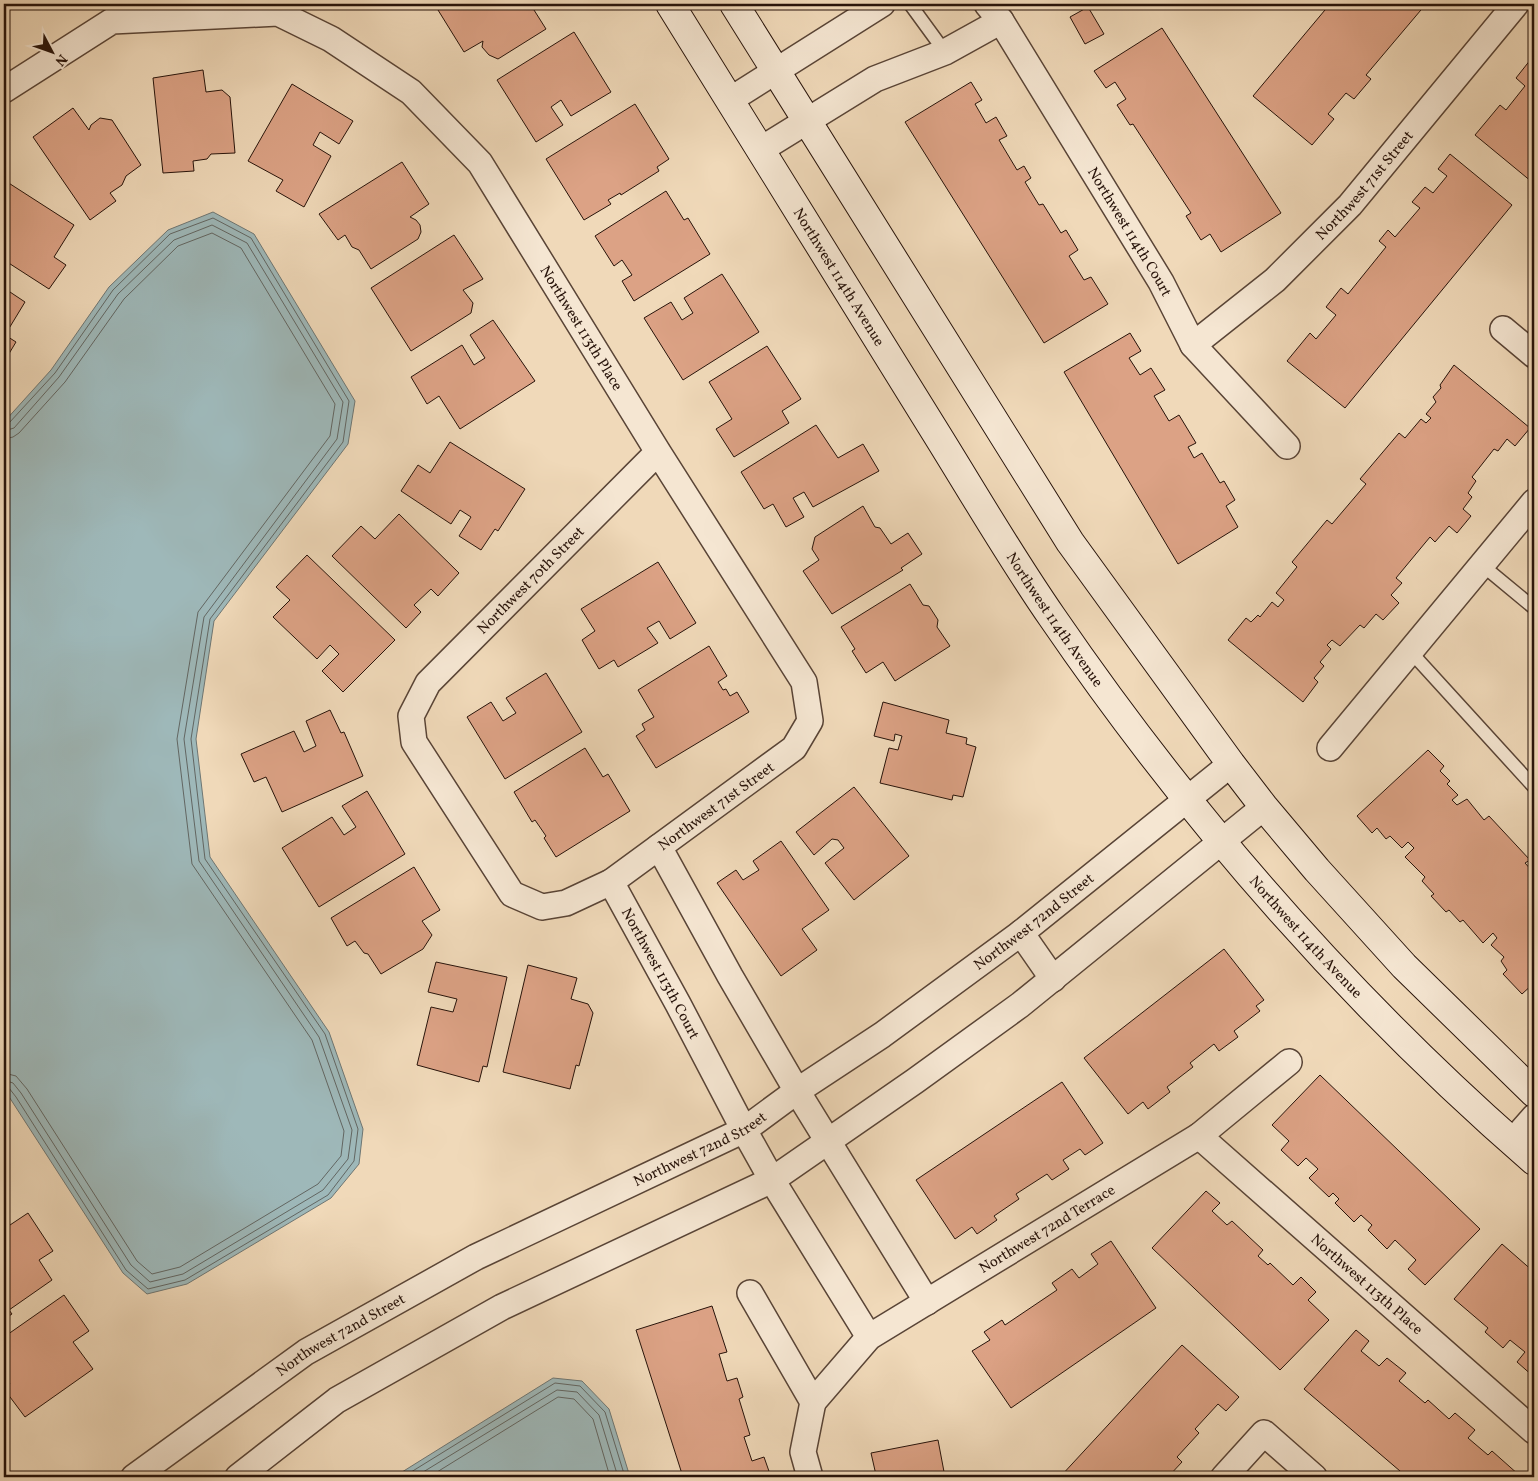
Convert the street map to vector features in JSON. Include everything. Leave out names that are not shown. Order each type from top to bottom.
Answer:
[{"type":"street","name":"Northwest 114th Avenue","points":[[670,4],[1051,616],[1147,748],[1187,800],[1222,841],[1303,935],[1367,1004],[1430,1068],[1534,1161]]},
{"type":"street","points":[[734,4],[1070,542],[1231,764],[1264,808],[1317,870],[1404,966],[1534,1093]]},
{"type":"street","points":[[730,100],[882,4]]},
{"type":"street","name":"Northwest 71st Street","points":[[1192,345],[1276,280],[1350,205],[1516,4]]},
{"type":"street","points":[[4,90],[112,21],[278,8]]},
{"type":"street","name":"Northwest 113th Place","points":[[278,8],[331,38],[411,92],[480,163],[658,452],[804,682],[810,721]]},
{"type":"street","points":[[760,150],[875,79],[945,52],[994,12]]},
{"type":"street","name":"Northwest 114th Court","points":[[994,12],[1160,282],[1192,345],[1286,446]]},
{"type":"street","points":[[1503,329],[1534,355]]},
{"type":"street","name":"Northwest 70th Street","points":[[611,882],[566,903],[542,907],[512,894],[414,742],[411,716],[428,683],[658,452]]},
{"type":"street","points":[[1330,748],[1534,502]]},
{"type":"street","name":"Northwest 71st Street","points":[[611,882],[794,748],[810,721]]},
{"type":"street","name":"Northwest 72nd Street","points":[[134,1477],[306,1352],[476,1257],[744,1130],[797,1091],[882,1034],[1021,933],[1231,764]]},
{"type":"street","points":[[238,1477],[337,1400],[502,1308],[772,1180],[1005,1016],[1264,808]]},
{"type":"street","points":[[659,847],[730,976],[797,1091],[927,1302]]},
{"type":"street","name":"Northwest 113th Court","points":[[611,882],[772,1180],[869,1337]]},
{"type":"street","points":[[1021,933],[1053,979]]},
{"type":"street","name":"Northwest 72nd Terrace","points":[[813,1402],[869,1337],[1199,1136],[1289,1062]]},
{"type":"street","points":[[1512,1142],[1534,1117]]},
{"type":"street","name":"Northwest 113th Place","points":[[1199,1136],[1534,1431]]},
{"type":"street","points":[[750,1293],[813,1402],[803,1452],[810,1477]]},
{"type":"street","points":[[1224,1477],[1264,1433],[1314,1477]]},
{"type":"lane","points":[[910,4],[945,52]]},
{"type":"lane","points":[[1482,565],[1534,608]]},
{"type":"lane","points":[[1410,651],[1534,787]]},
{"type":"water","points":[[213,212],[254,234],[355,401],[348,444],[214,621],[196,739],[210,857],[329,1032],[363,1129],[359,1164],[331,1198],[187,1284],[147,1294],[123,1273],[4,1089],[4,422],[51,370],[109,287],[168,230]]},
{"type":"water","points":[[553,1378],[582,1381],[609,1409],[630,1477],[394,1477]]},
{"type":"building","points":[[448,4],[535,4],[534,10],[546,29],[498,59],[489,55],[482,47],[483,41],[464,52],[438,10]]},
{"type":"building","points":[[1330,4],[1426,4],[1366,75],[1371,79],[1354,99],[1346,93],[1328,114],[1334,119],[1312,145],[1253,96]]},
{"type":"building","points":[[1088,7],[1104,34],[1085,44],[1070,17]]},
{"type":"building","points":[[1162,28],[1281,213],[1221,252],[1210,234],[1201,240],[1186,216],[1191,213],[1133,124],[1130,125],[1117,105],[1126,99],[1115,82],[1106,88],[1094,71]]},
{"type":"building","points":[[574,32],[611,92],[571,116],[561,100],[551,107],[563,125],[536,142],[497,80]]},
{"type":"building","points":[[1531,59],[1534,62],[1534,178],[1532,182],[1475,135],[1500,105],[1506,110],[1525,86],[1516,78]]},
{"type":"building","points":[[203,70],[206,92],[222,90],[230,97],[235,153],[211,154],[207,159],[193,161],[194,171],[163,173],[153,78]]},
{"type":"building","points":[[971,82],[982,100],[975,104],[986,123],[996,117],[1007,136],[999,140],[1017,170],[1024,166],[1031,178],[1025,182],[1039,205],[1043,204],[1061,233],[1066,230],[1078,250],[1069,256],[1084,280],[1091,277],[1108,304],[1044,343],[905,122]]},
{"type":"building","points":[[292,84],[353,121],[339,144],[320,132],[313,145],[331,156],[304,207],[276,191],[283,180],[248,161]]},
{"type":"building","points":[[635,104],[669,159],[657,167],[659,171],[621,195],[620,193],[608,200],[611,204],[584,220],[546,159]]},
{"type":"building","points":[[73,108],[89,130],[91,125],[100,118],[112,120],[141,165],[126,176],[122,185],[110,193],[116,201],[90,220],[33,137]]},
{"type":"building","points":[[1450,154],[1512,205],[1345,408],[1287,361],[1310,333],[1316,339],[1336,315],[1326,307],[1341,288],[1348,294],[1386,247],[1379,241],[1388,230],[1395,237],[1420,208],[1412,202],[1425,187],[1433,193],[1447,176],[1438,169]]},
{"type":"building","points":[[402,162],[429,204],[410,217],[420,225],[421,232],[418,239],[371,269],[359,250],[352,247],[345,235],[338,240],[319,214]]},
{"type":"building","points":[[4,180],[74,225],[54,257],[66,265],[49,289],[4,260],[4,248],[8,242],[4,239]]},
{"type":"building","points":[[666,191],[684,220],[688,218],[710,254],[634,301],[622,281],[632,275],[622,260],[614,266],[595,236]]},
{"type":"building","points":[[454,235],[483,279],[463,290],[473,303],[471,313],[411,351],[371,288]]},
{"type":"building","points":[[722,274],[759,332],[683,380],[644,318],[671,302],[682,320],[693,313],[684,298]]},
{"type":"building","points":[[4,288],[25,302],[5,335],[16,342],[4,362]]},
{"type":"building","points":[[493,320],[535,381],[460,429],[439,396],[427,404],[411,377],[462,345],[474,365],[485,358],[470,335]]},
{"type":"building","points":[[1130,333],[1141,351],[1129,358],[1140,375],[1151,368],[1165,390],[1154,396],[1169,421],[1179,415],[1196,443],[1188,447],[1194,458],[1202,453],[1220,483],[1224,481],[1235,500],[1226,506],[1238,527],[1178,564],[1064,372]]},
{"type":"building","points":[[767,346],[801,399],[782,411],[789,423],[734,457],[716,429],[732,419],[709,382]]},
{"type":"building","points":[[1454,365],[1530,428],[1515,446],[1507,439],[1498,451],[1494,449],[1472,477],[1476,481],[1468,493],[1472,497],[1463,509],[1471,516],[1457,533],[1449,526],[1435,542],[1430,537],[1396,578],[1402,583],[1391,595],[1399,603],[1383,620],[1376,614],[1364,628],[1360,625],[1340,646],[1332,640],[1327,645],[1331,649],[1320,662],[1324,666],[1314,678],[1318,682],[1303,702],[1228,640],[1246,618],[1251,622],[1258,615],[1260,617],[1272,602],[1278,607],[1284,600],[1276,593],[1297,567],[1292,562],[1327,520],[1332,524],[1366,484],[1360,479],[1399,433],[1405,438],[1421,419],[1426,423],[1431,418],[1426,414],[1436,402],[1433,397],[1441,388],[1440,385]]},
{"type":"building","points":[[816,425],[838,458],[863,444],[879,471],[813,507],[804,492],[793,498],[804,517],[786,527],[773,504],[764,509],[741,472]]},
{"type":"building","points":[[450,442],[525,489],[498,531],[495,529],[481,550],[459,536],[471,517],[460,510],[451,524],[401,491],[418,465],[430,473]]},
{"type":"building","points":[[863,506],[875,527],[880,528],[891,544],[908,533],[922,554],[901,568],[903,570],[832,614],[803,571],[819,560],[812,549],[815,537]]},
{"type":"building","points":[[399,514],[459,573],[438,596],[431,589],[414,605],[421,612],[406,628],[332,556],[361,526],[375,539]]},
{"type":"building","points":[[307,555],[395,640],[343,692],[322,671],[339,654],[330,645],[317,659],[273,617],[290,600],[276,587]]},
{"type":"building","points":[[658,562],[696,623],[670,639],[659,621],[647,628],[658,643],[618,667],[614,660],[599,669],[582,640],[595,631],[581,609]]},
{"type":"building","points":[[910,584],[923,605],[929,606],[938,620],[937,627],[950,646],[895,681],[883,662],[866,673],[852,651],[855,649],[841,627]]},
{"type":"building","points":[[709,646],[727,676],[718,682],[723,690],[726,689],[730,696],[737,692],[749,712],[656,768],[636,736],[645,730],[642,724],[654,717],[638,690]]},
{"type":"building","points":[[546,673],[582,732],[505,779],[467,717],[491,702],[503,721],[516,713],[506,698]]},
{"type":"building","points":[[883,702],[949,720],[946,733],[967,738],[966,744],[976,747],[963,797],[953,795],[952,800],[880,783],[889,748],[898,750],[902,736],[895,734],[894,741],[874,736]]},
{"type":"building","points":[[330,710],[341,733],[344,732],[363,776],[282,812],[266,777],[254,782],[241,754],[294,731],[304,752],[316,746],[306,721]]},
{"type":"building","points":[[585,748],[603,777],[608,774],[630,811],[556,857],[544,838],[546,836],[535,820],[532,822],[514,792]]},
{"type":"building","points":[[1428,750],[1444,766],[1440,771],[1450,781],[1447,784],[1458,795],[1452,800],[1457,805],[1467,799],[1484,820],[1489,816],[1530,860],[1525,863],[1534,873],[1534,983],[1522,994],[1503,974],[1507,970],[1501,961],[1504,957],[1491,945],[1497,938],[1493,933],[1483,943],[1463,920],[1460,922],[1449,910],[1446,912],[1431,896],[1434,894],[1422,881],[1425,877],[1405,857],[1414,848],[1408,842],[1402,848],[1390,836],[1386,839],[1377,828],[1372,833],[1357,816]]},
{"type":"building","points":[[854,787],[909,856],[854,900],[825,863],[844,848],[838,840],[832,839],[814,855],[796,832]]},
{"type":"building","points":[[367,791],[405,854],[319,907],[282,848],[332,817],[344,835],[356,827],[342,806]]},
{"type":"building","points":[[781,841],[829,910],[802,929],[817,950],[781,976],[717,883],[736,870],[743,880],[759,870],[753,861]]},
{"type":"building","points":[[414,867],[440,910],[422,921],[432,935],[423,949],[381,974],[368,954],[364,953],[355,941],[347,946],[331,918]]},
{"type":"building","points":[[1224,949],[1264,1000],[1256,1006],[1260,1011],[1234,1031],[1238,1037],[1219,1051],[1214,1044],[1190,1063],[1193,1067],[1167,1087],[1170,1092],[1148,1109],[1143,1102],[1128,1114],[1084,1058]]},
{"type":"building","points":[[436,962],[507,977],[487,1067],[483,1066],[479,1082],[417,1065],[431,1007],[453,1012],[457,999],[428,992]]},
{"type":"building","points":[[528,965],[577,978],[571,999],[588,1004],[593,1013],[579,1066],[576,1065],[570,1089],[503,1072]]},
{"type":"building","points":[[1320,1075],[1480,1229],[1425,1285],[1408,1269],[1416,1260],[1395,1240],[1387,1249],[1368,1230],[1372,1225],[1361,1215],[1354,1222],[1335,1203],[1339,1199],[1333,1193],[1329,1197],[1309,1178],[1318,1169],[1306,1158],[1298,1166],[1281,1150],[1289,1141],[1272,1125]]},
{"type":"building","points":[[1062,1082],[1103,1143],[1085,1155],[1080,1149],[1063,1160],[1069,1169],[1052,1180],[1047,1174],[1016,1194],[1019,1199],[994,1216],[997,1220],[977,1234],[972,1227],[955,1239],[916,1180]]},
{"type":"building","points":[[1206,1191],[1220,1203],[1212,1211],[1227,1225],[1232,1221],[1263,1250],[1258,1256],[1268,1265],[1270,1263],[1293,1285],[1301,1277],[1316,1292],[1308,1300],[1329,1320],[1280,1370],[1152,1248]]},
{"type":"building","points":[[28,1213],[53,1251],[39,1260],[52,1280],[9,1310],[12,1314],[4,1319],[4,1229]]},
{"type":"building","points":[[1111,1241],[1156,1308],[1011,1408],[972,1351],[990,1340],[984,1332],[1002,1320],[1005,1325],[1057,1290],[1052,1283],[1072,1269],[1079,1278],[1098,1264],[1091,1254]]},
{"type":"building","points":[[1502,1244],[1534,1272],[1534,1377],[1517,1362],[1525,1352],[1510,1340],[1503,1348],[1485,1332],[1488,1328],[1454,1299]]},
{"type":"building","points":[[64,1295],[89,1331],[73,1342],[93,1369],[25,1417],[4,1389],[10,1384],[4,1376],[4,1337]]},
{"type":"building","points":[[712,1306],[727,1352],[719,1354],[727,1381],[737,1378],[743,1397],[739,1399],[750,1435],[744,1437],[752,1461],[764,1457],[771,1477],[683,1477],[636,1330]]},
{"type":"building","points":[[1356,1330],[1369,1341],[1361,1351],[1379,1366],[1387,1358],[1406,1373],[1399,1381],[1425,1403],[1428,1400],[1449,1419],[1455,1413],[1475,1430],[1468,1438],[1488,1455],[1492,1451],[1519,1475],[1517,1477],[1407,1477],[1304,1389]]},
{"type":"building","points":[[1182,1345],[1239,1397],[1226,1411],[1218,1404],[1195,1429],[1199,1433],[1177,1457],[1182,1462],[1168,1477],[1163,1477],[1157,1472],[1152,1477],[1060,1477]]},
{"type":"building","points":[[938,1440],[945,1477],[865,1477],[876,1475],[871,1453]]}]
